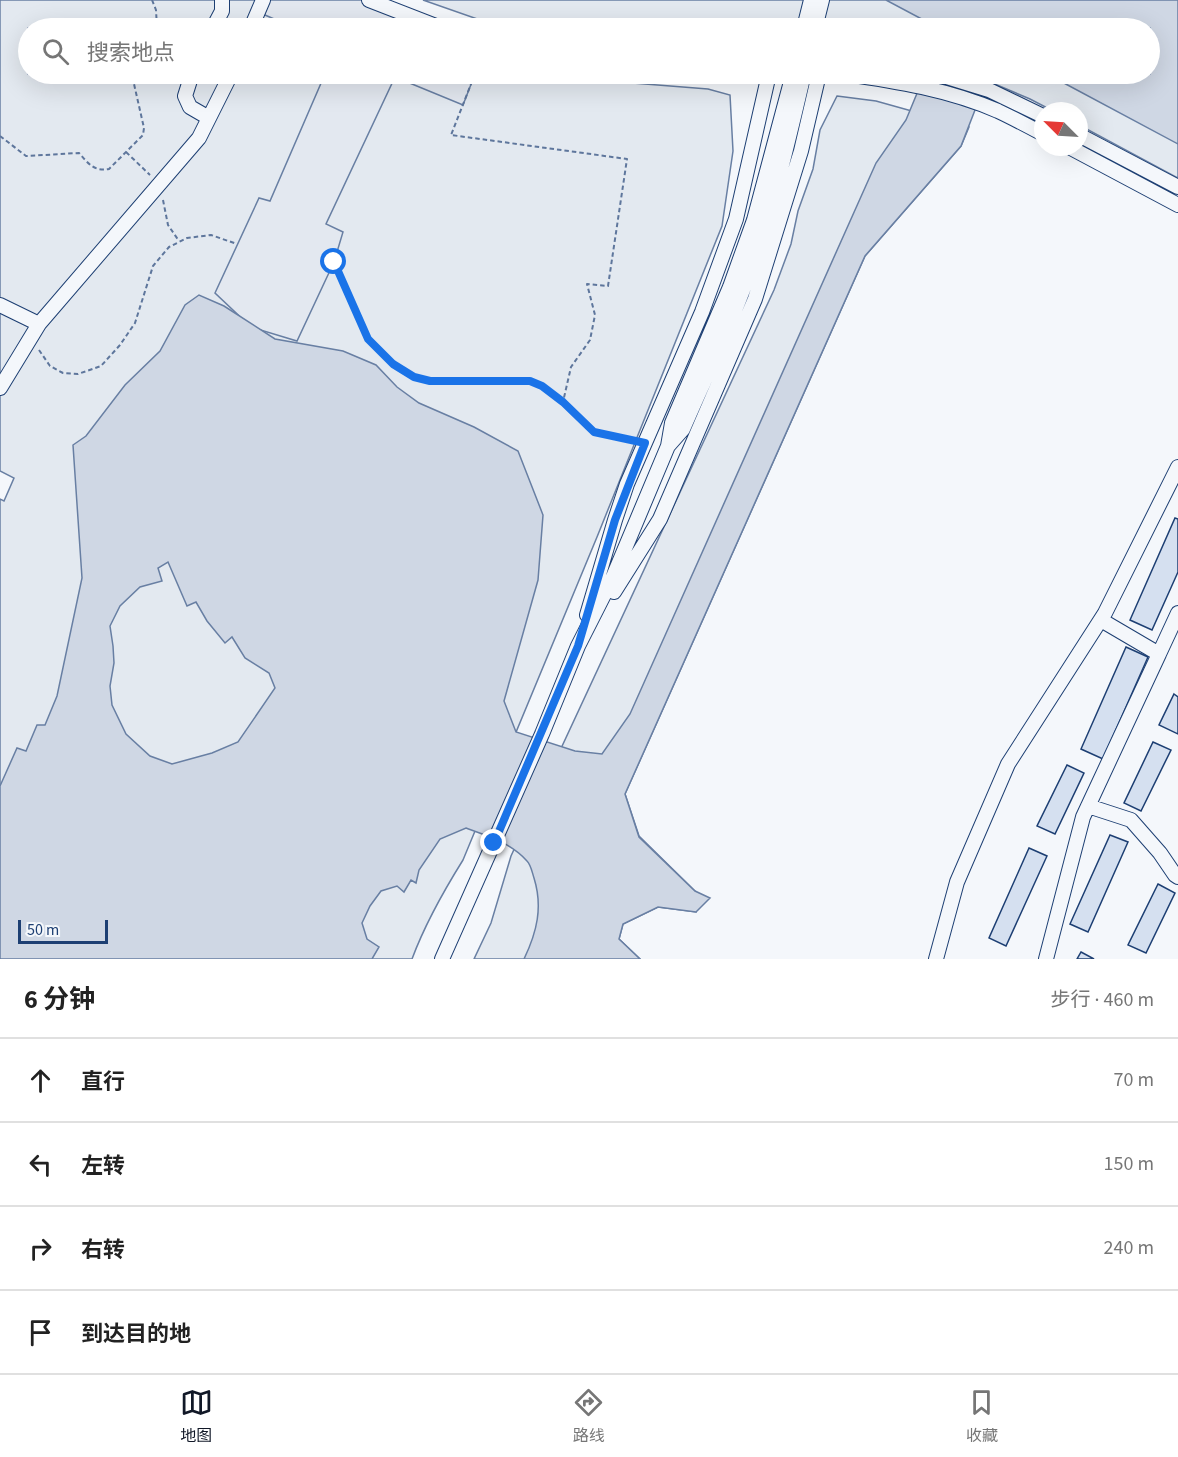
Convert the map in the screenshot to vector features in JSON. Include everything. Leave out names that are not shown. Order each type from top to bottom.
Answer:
[{"type":"street","points":[[218,18],[222,11],[222,0]]},
{"type":"street","points":[[255,18],[263,0]]},
{"type":"street","points":[[369,0],[415,18]]},
{"type":"street","points":[[806,18],[811,0]]},
{"type":"street","points":[[818,18],[822,0]]},
{"type":"street","points":[[189,84],[185,96],[190,107],[209,118]]},
{"type":"street","points":[[0,388],[39,324],[199,138],[226,84]]},
{"type":"street","points":[[578,646],[615,520],[645,443],[702,312],[736,219],[767,84]]},
{"type":"street","points":[[736,289],[790,84]]},
{"type":"street","points":[[442,959],[542,734],[578,646],[613,577],[668,446],[672,423],[765,225],[802,84]]},
{"type":"street","points":[[578,646],[660,519],[755,299],[801,151],[817,84]]},
{"type":"street","points":[[906,84],[946,93],[997,110],[1034,129]]},
{"type":"street","points":[[970,84],[989,90],[1034,112]]},
{"type":"street","points":[[1088,140],[1178,187]]},
{"type":"street","points":[[1086,156],[1178,205]]},
{"type":"street","points":[[0,305],[39,324]]},
{"type":"street","points":[[936,959],[957,882],[1008,764],[1101,620],[1178,467]]},
{"type":"street","points":[[1046,959],[1083,817],[1178,614]]},
{"type":"street","points":[[1101,620],[1159,654]]},
{"type":"street","points":[[1088,806],[1131,820],[1178,877]]},
{"type":"path","points":[[152,0],[156,18]]},
{"type":"path","points":[[0,136],[26,156],[79,153],[94,169],[101,171],[109,169],[143,135],[144,128],[134,84]]},
{"type":"path","points":[[471,84],[451,135],[627,159],[608,286],[587,284],[595,315],[592,332],[590,340],[571,366],[563,402]]},
{"type":"path","points":[[126,153],[160,183],[168,225],[179,241]]},
{"type":"path","points":[[31,338],[50,366],[63,373],[78,374],[101,366],[120,345],[135,323],[153,266],[169,247],[187,238],[211,235],[237,244]]},
{"type":"path","points":[[334,262],[368,339],[393,364],[414,377],[430,381],[530,381],[542,386],[563,402],[594,432],[645,443]]},
{"type":"shaded area","points":[[0,0],[325,0],[364,18],[18,18],[18,84],[645,84],[708,89],[730,95],[733,151],[722,226],[597,537],[463,860],[435,908],[412,959],[0,959],[0,499],[4,501],[14,478],[0,471]]},
{"type":"shaded area","points":[[263,0],[369,0],[415,18],[272,18],[258,12]]},
{"type":"shaded area","points":[[423,0],[1178,0],[1178,178],[1088,130],[1088,102],[1036,102],[995,84],[1160,84],[1160,18],[474,18]]},
{"type":"shaded area","points":[[886,0],[1178,0],[1178,144],[1066,84],[1160,84],[1160,18],[920,18]]},
{"type":"shaded area","points":[[321,84],[392,84],[326,224],[343,232],[334,262],[297,341],[251,327],[215,293],[259,198],[270,201]]},
{"type":"shaded area","points":[[412,84],[471,84],[463,105]]},
{"type":"shaded area","points":[[921,84],[985,84],[961,146],[865,256],[625,794],[639,837],[695,891],[710,898],[696,912],[658,907],[623,924],[619,939],[640,959],[524,959],[535,929],[538,909],[537,889],[530,867],[521,855],[506,845],[466,828],[440,839],[419,870],[416,883],[411,880],[404,892],[397,886],[381,891],[370,906],[362,923],[367,939],[379,947],[372,959],[0,959],[0,786],[17,748],[26,751],[37,725],[45,725],[57,696],[82,578],[73,445],[86,436],[125,385],[160,351],[185,305],[199,295],[224,306],[275,339],[343,351],[376,365],[397,387],[419,403],[474,427],[518,451],[543,515],[538,580],[504,701],[516,732],[575,751],[602,754],[630,714],[876,163],[906,120]],"holes":[[[168,562],[187,606],[196,602],[207,621],[225,643],[232,637],[245,658],[269,673],[275,688],[238,742],[212,753],[172,764],[150,756],[126,734],[112,705],[110,686],[114,663],[110,626],[120,606],[140,587],[162,581],[158,568]]]},
{"type":"shaded area","points":[[837,96],[876,101],[969,127],[961,146],[865,256],[625,794],[639,836],[695,891],[696,912],[658,907],[623,924],[619,939],[640,959],[474,959],[491,923],[511,856],[774,290],[791,244],[798,211],[813,169],[820,130]]},
{"type":"building","points":[[1175,518],[1178,519],[1178,572],[1152,630],[1130,620]]},
{"type":"building","points":[[1126,647],[1148,657],[1103,759],[1081,749]]},
{"type":"building","points":[[1174,694],[1178,697],[1178,734],[1159,725]]},
{"type":"building","points":[[1153,742],[1171,750],[1141,811],[1124,803]]},
{"type":"building","points":[[1067,765],[1084,773],[1055,834],[1037,826]]},
{"type":"building","points":[[1110,835],[1128,842],[1088,932],[1070,924]]},
{"type":"building","points":[[1029,848],[1047,856],[1006,946],[989,938]]},
{"type":"building","points":[[1158,884],[1175,893],[1146,953],[1128,945]]},
{"type":"building","points":[[1081,952],[1094,959],[1077,959]]},
{"type":"route","points":[[334,262],[368,339],[393,364],[414,377],[430,381],[530,381],[542,386],[563,402],[594,432],[645,443],[627,484],[615,520],[578,646],[494,843]]}]
